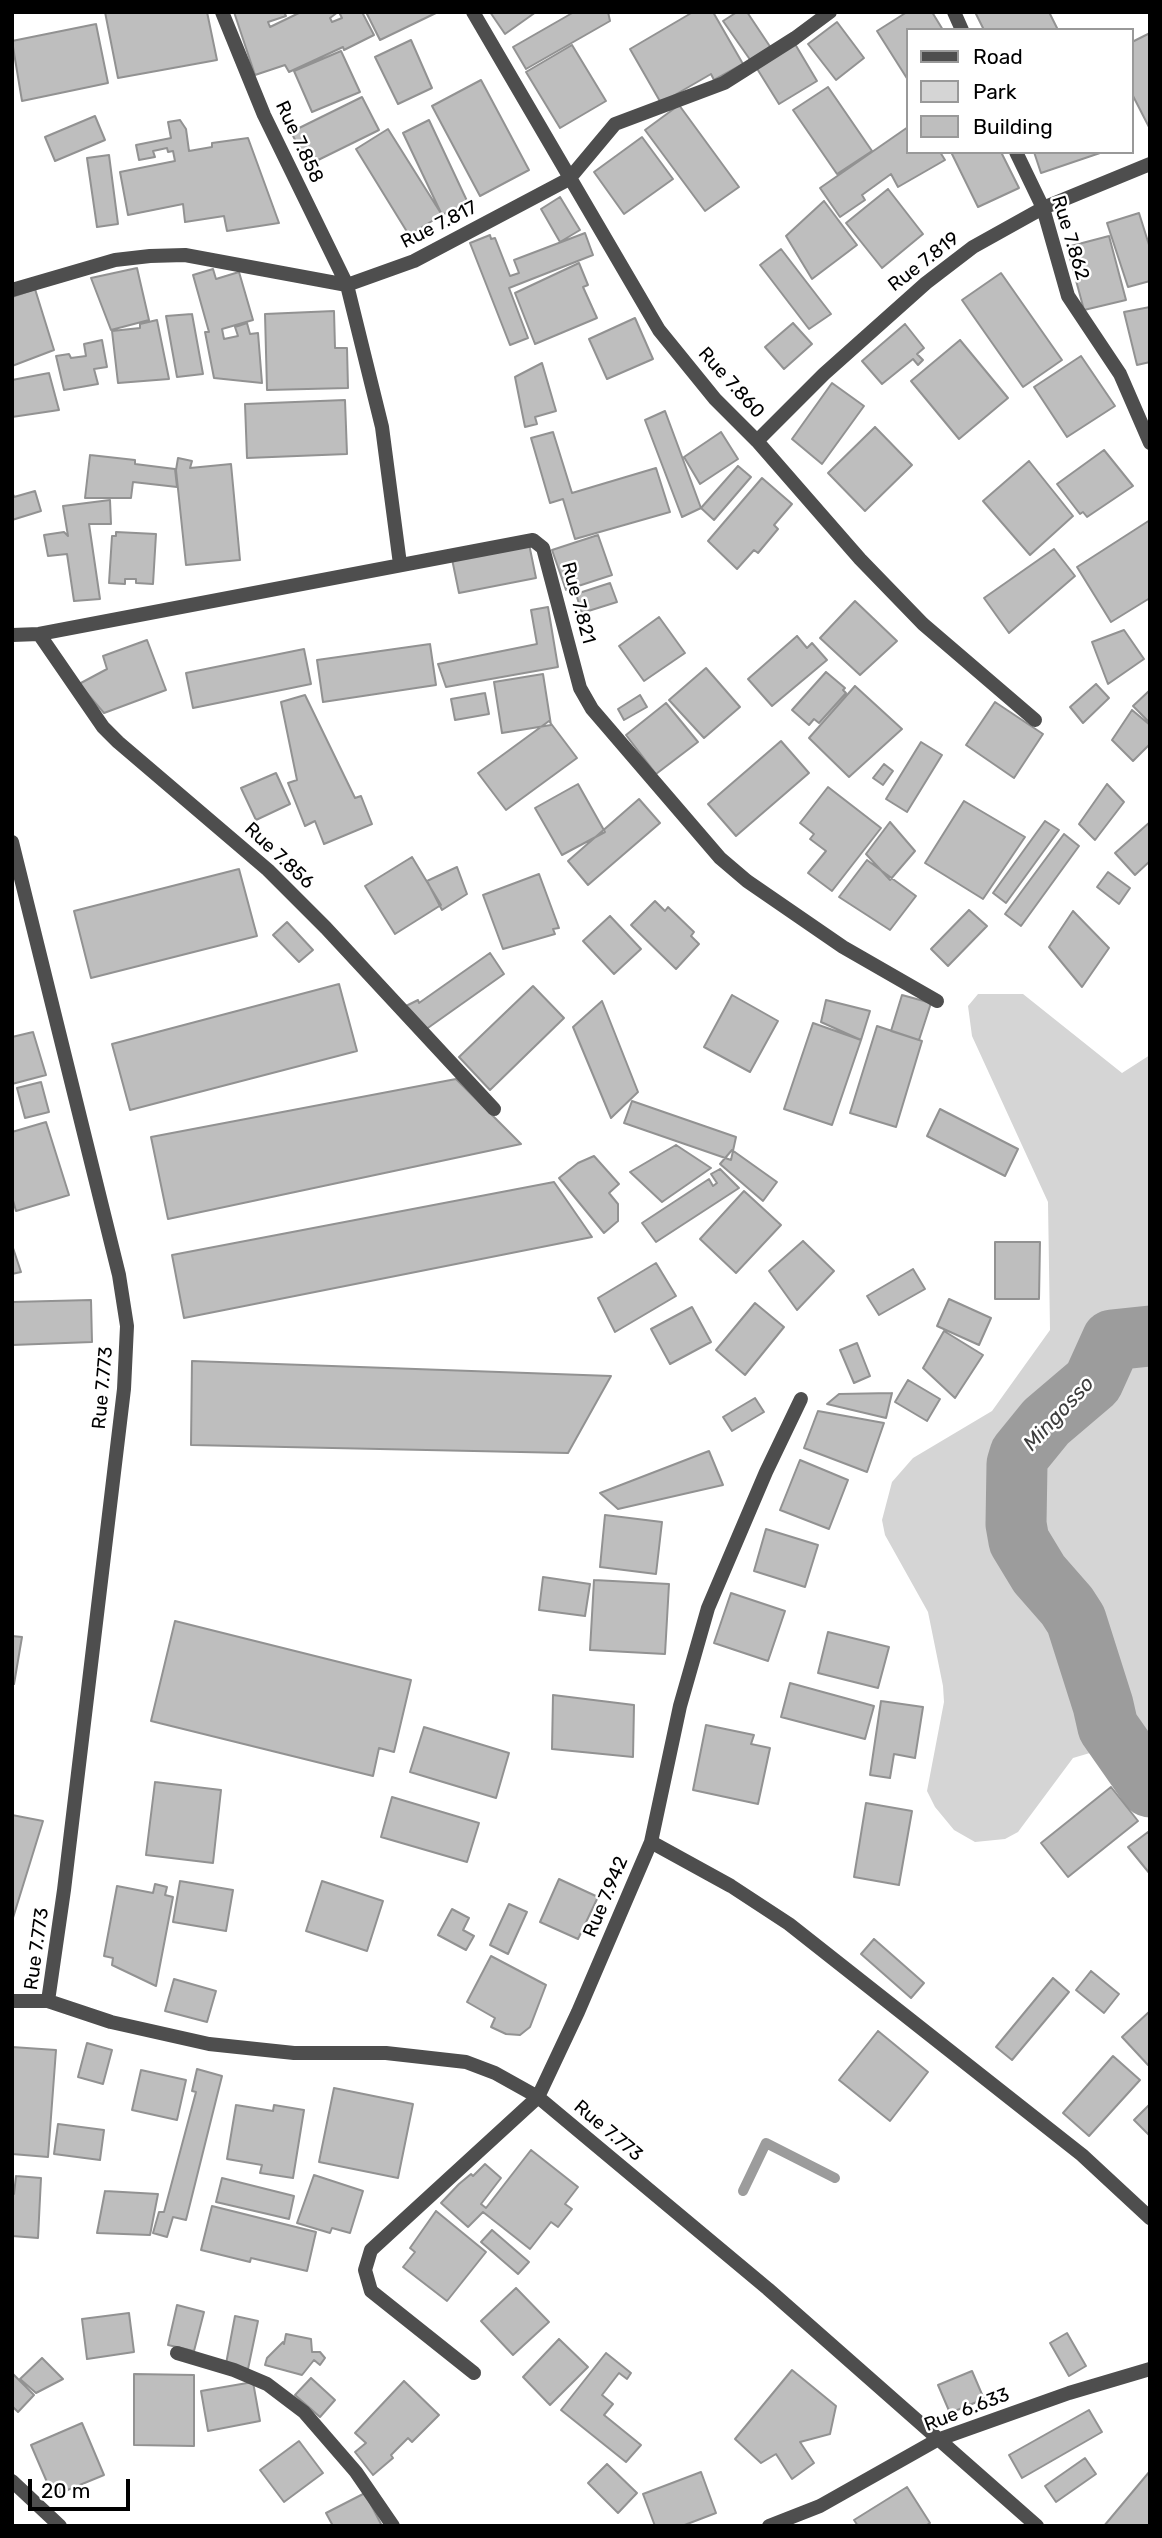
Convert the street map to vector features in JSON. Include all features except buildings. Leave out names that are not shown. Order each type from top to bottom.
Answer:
[{"type":"street","name":"Rue 7.858","points":[[222,12],[264,115],[347,285],[382,427],[400,564]]},
{"type":"street","name":"Rue 7.860","points":[[473,12],[659,330],[715,398],[757,440],[860,559],[923,624],[1035,720]]},
{"type":"street","name":"Rue 7.817","points":[[347,285],[414,261],[569,179],[615,124],[724,83],[795,38],[830,12]]},
{"type":"street","points":[[954,12],[961,28]]},
{"type":"street","name":"Rue 7.862","points":[[1017,154],[1043,208],[1068,296],[1120,374],[1150,443]]},
{"type":"street","name":"Rue 7.819","points":[[757,440],[824,374],[926,283],[973,247],[1043,208],[1150,164]]},
{"type":"street","points":[[12,290],[115,260],[185,255],[347,285]]},
{"type":"street","name":"Rue 7.821","points":[[12,635],[39,634],[515,541],[533,540],[543,548],[580,688],[592,709],[720,858],[747,881],[833,939],[937,1001]]},
{"type":"street","name":"Rue 7.856","points":[[39,634],[111,735],[268,870],[326,928],[494,1109]]},
{"type":"street","name":"Rue 7.773","points":[[12,842],[119,1275],[127,1326],[124,1389],[64,1890],[48,2001],[111,2022],[209,2044],[294,2053],[386,2053],[466,2062],[495,2073],[538,2097],[768,2289],[1037,2526]]},
{"type":"street","points":[[651,1842],[680,1706],[708,1608],[760,1484],[801,1399]]},
{"type":"street","name":"Rue 7.942","points":[[474,2372],[371,2291],[365,2270],[371,2249],[538,2097],[578,2012],[651,1842],[731,1886],[789,1924],[1082,2155],[1150,2218]]},
{"type":"street","points":[[12,2001],[48,2001]]},
{"type":"street","points":[[177,2353],[234,2370],[267,2384],[304,2412],[356,2472],[393,2526]]},
{"type":"street","name":"Rue 6.633","points":[[769,2526],[820,2506],[937,2440],[1069,2393],[1150,2369]]},
{"type":"street","points":[[12,2481],[60,2526]]},
{"type":"green space","points":[[978,994],[1023,994],[1122,1073],[1150,1055],[1150,1814],[1100,1750],[1073,1758],[1018,1832],[1005,1839],[975,1842],[954,1830],[935,1807],[927,1791],[944,1702],[943,1686],[928,1612],[885,1535],[882,1520],[892,1482],[913,1458],[992,1411],[1050,1330],[1048,1202],[972,1036],[968,1006]]},
{"type":"waterway","name":"Mingosso","points":[[1150,1336],[1112,1340],[1093,1382],[1046,1422],[1020,1454],[1017,1464],[1016,1524],[1019,1541],[1039,1574],[1076,1620],[1108,1727],[1150,1787]]},
{"type":"waterway","points":[[743,2191],[766,2143],[835,2178]]}]
